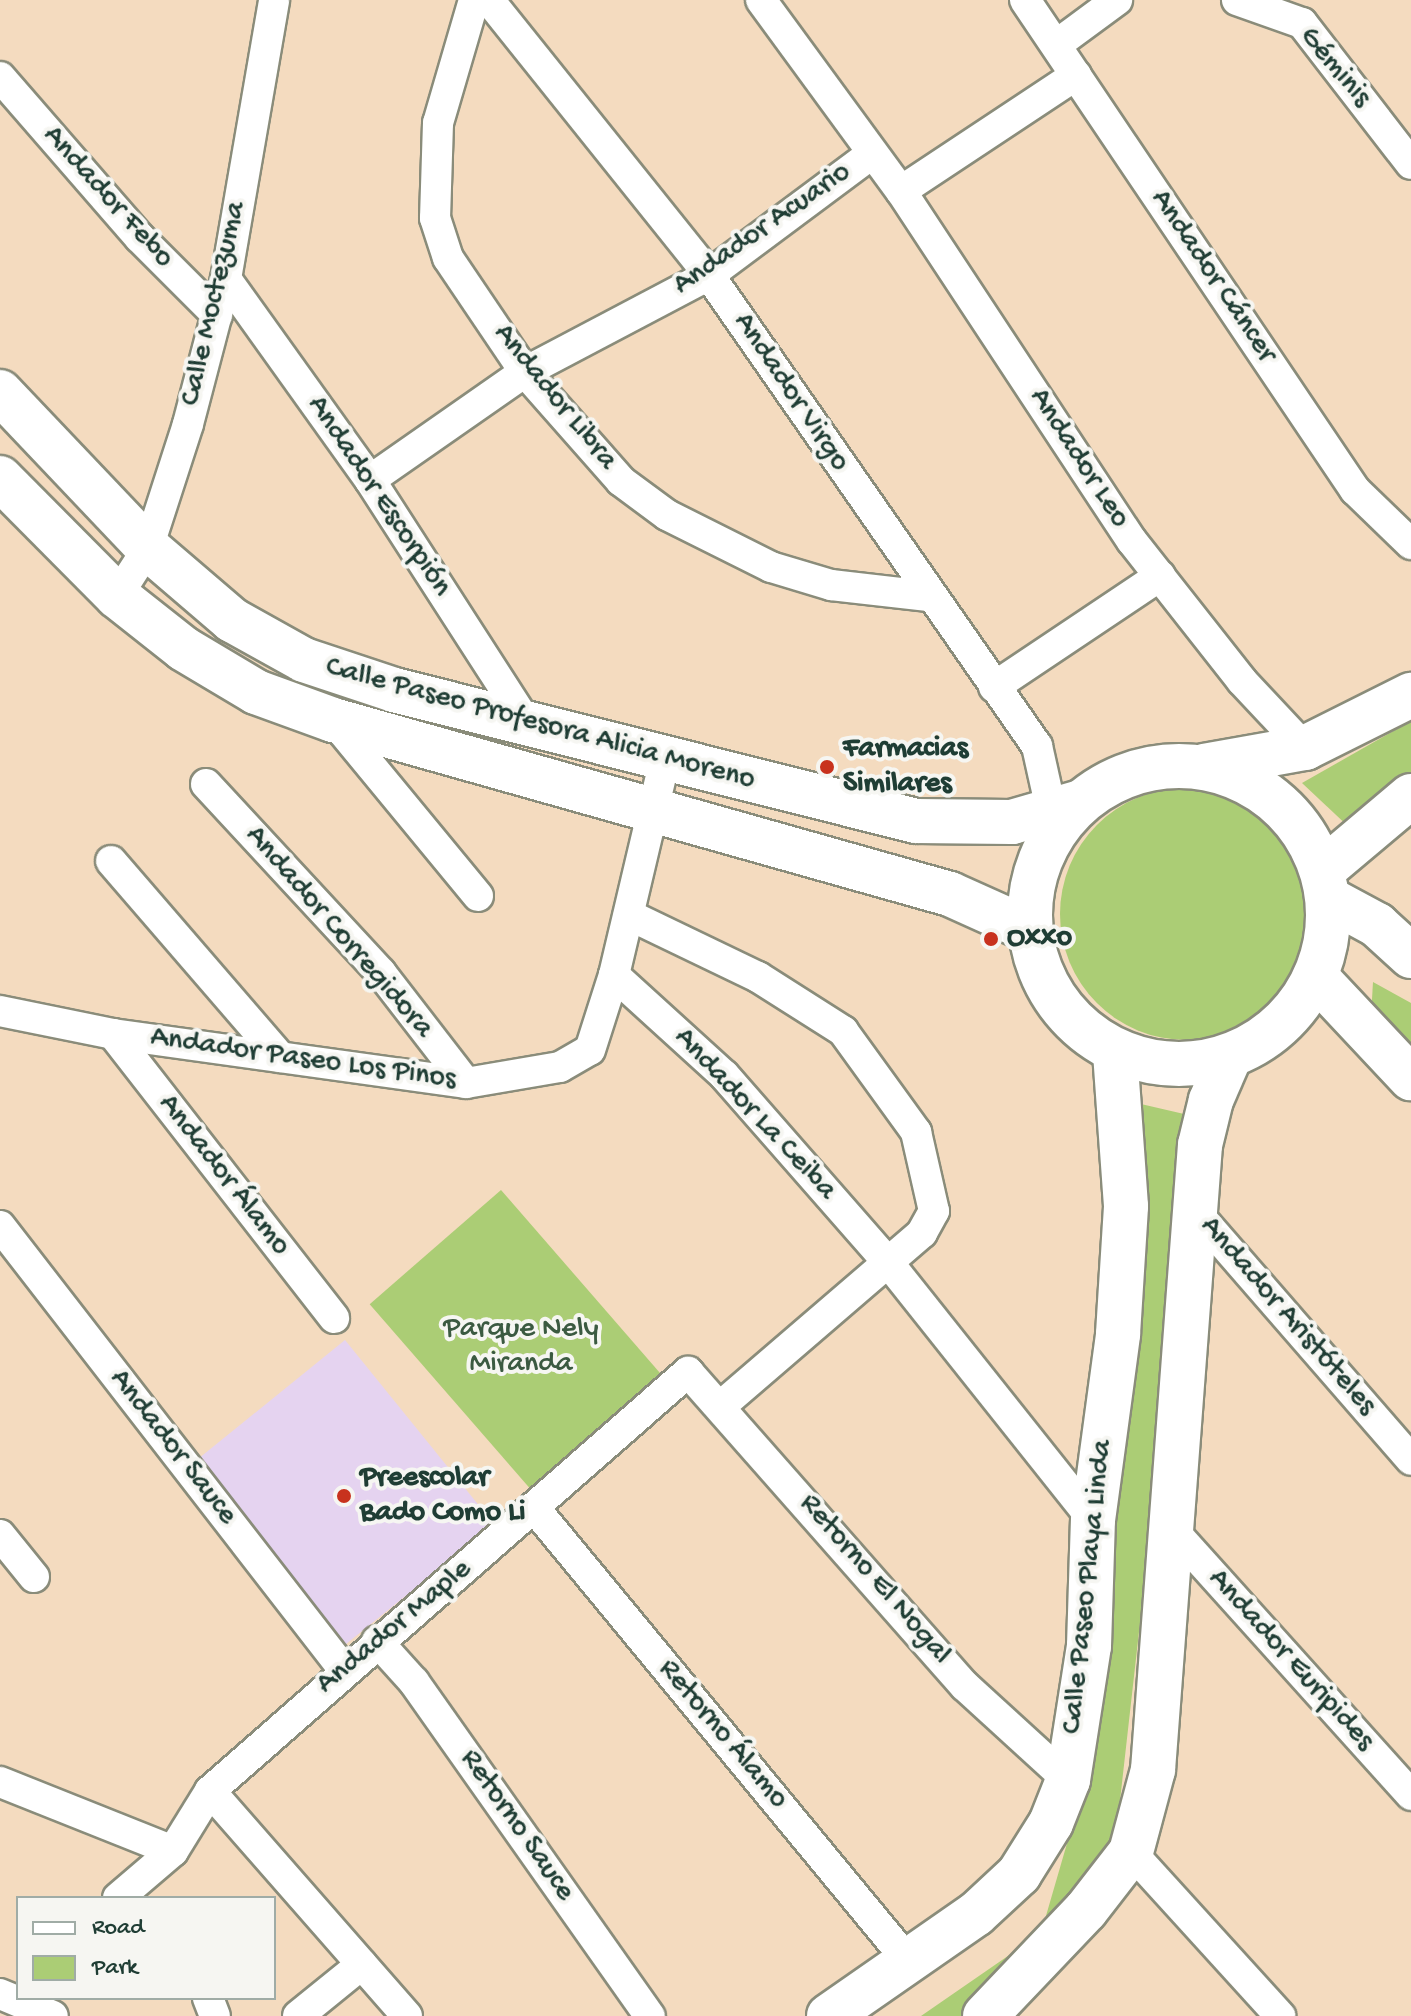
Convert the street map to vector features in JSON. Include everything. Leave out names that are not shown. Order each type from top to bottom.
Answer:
[{"type":"street","name":"Calle Moctezuma","points":[[117,596],[148,548],[217,315],[226,279],[274,0]]},
{"type":"street","name":"Andador Libra","points":[[474,0],[438,123],[435,218],[448,258],[525,372],[621,481],[667,515],[771,567],[816,581],[928,596]]},
{"type":"street","name":"Andador Virgo","points":[[489,0],[709,275],[928,596],[1037,746],[1066,806]]},
{"type":"street","name":"Andador Leo","points":[[761,0],[870,155],[901,191],[1160,576],[1242,681],[1305,748]]},
{"type":"street","name":"Andador Cáncer","points":[[1025,0],[1355,490],[1411,544]]},
{"type":"street","points":[[1056,45],[1117,0]]},
{"type":"street","name":"Géminis","points":[[1237,0],[1302,23],[1411,164]]},
{"type":"street","name":"Andador Acuario","points":[[901,191],[1076,75]]},
{"type":"street","name":"Andador Febo","points":[[0,77],[140,238],[217,315]]},
{"type":"street","name":"Andador Acuario","points":[[370,480],[525,372],[709,275],[870,155]]},
{"type":"street","name":"Andador Escorpión","points":[[226,279],[370,480],[524,719]]},
{"type":"street","name":"Calle Paseo Profesora Alicia Moreno","points":[[0,392],[148,548],[232,620],[304,660],[394,690],[524,719],[665,759],[916,821],[1012,822],[1066,806]]},
{"type":"street","name":"Calle Paseo Profesora Alicia Moreno","points":[[0,478],[117,596],[184,649],[256,692],[333,720],[950,894],[1030,930]]},
{"type":"street","points":[[994,687],[1160,576]]},
{"type":"street","points":[[1203,767],[1255,785],[1297,821],[1326,885],[1328,939],[1316,977],[1295,1011],[1265,1037],[1230,1056],[1192,1065],[1153,1063],[1115,1051],[1083,1030],[1057,1002],[1038,968],[1030,930],[1033,883],[1066,806],[1118,779],[1159,766],[1203,767],[1305,748],[1411,695]]},
{"type":"street","points":[[333,720],[478,896]]},
{"type":"street","name":"Andador Paseo Los Pinos","points":[[0,1011],[113,1034],[466,1083],[560,1067],[590,1050],[614,975],[665,759]]},
{"type":"street","name":"Andador Corregidora","points":[[206,784],[381,973],[466,1083]]},
{"type":"street","points":[[1326,885],[1411,796]]},
{"type":"street","points":[[111,861],[280,1057]]},
{"type":"street","points":[[1326,885],[1411,956]]},
{"type":"street","points":[[629,915],[758,977],[843,1031],[916,1132],[934,1211],[922,1233],[722,1405]]},
{"type":"street","name":"Andador La Ceiba","points":[[614,975],[724,1075],[887,1261],[1093,1520]]},
{"type":"street","points":[[1316,977],[1411,1078]]},
{"type":"street","name":"Andador Álamo","points":[[113,1034],[334,1318]]},
{"type":"street","name":"Calle Paseo Playa Linda","points":[[829,2016],[976,1914],[1019,1874],[1051,1823],[1068,1780],[1089,1646],[1093,1520],[1118,1334],[1126,1206],[1115,1051]]},
{"type":"street","points":[[985,2016],[1086,1910],[1131,1852],[1153,1770],[1200,1145],[1211,1100],[1230,1056]]},
{"type":"street","name":"Andador Aristóteles","points":[[1194,1210],[1411,1460]]},
{"type":"street","name":"Andador Sauce","points":[[0,1226],[344,1670]]},
{"type":"street","name":"Andador Maple","points":[[126,1896],[173,1851],[210,1791],[377,1641],[536,1510],[688,1372]]},
{"type":"street","name":"Retorno El Nogal","points":[[688,1372],[722,1405],[965,1686],[1068,1780]]},
{"type":"street","name":"Retorno Álamo","points":[[536,1510],[908,1961]]},
{"type":"street","name":"Andador Euripides","points":[[1169,1526],[1411,1795]]},
{"type":"street","points":[[0,1535],[34,1577]]},
{"type":"street","name":"Retorno Sauce","points":[[377,1641],[414,1682],[650,2016]]},
{"type":"street","points":[[0,1782],[173,1851]]},
{"type":"street","points":[[210,1791],[407,2016]]},
{"type":"street","points":[[1131,1852],[1280,2016]]},
{"type":"street","points":[[298,2016],[362,1964]]},
{"type":"street","points":[[23,2000],[53,2016]]},
{"type":"shaded area","name":"Preescolar Bado Como Li","points":[[345,1340],[494,1524],[342,1648],[193,1463]]},
{"type":"green space","points":[[1411,721],[1411,787],[1352,830],[1302,783]]},
{"type":"green space","points":[[1186,788],[1234,798],[1256,809],[1275,825],[1291,844],[1302,866],[1312,914],[1302,962],[1291,984],[1275,1003],[1256,1019],[1234,1030],[1186,1040],[1138,1030],[1116,1019],[1097,1003],[1081,984],[1070,962],[1060,914],[1070,866],[1081,844],[1097,825],[1116,809],[1138,798]]},
{"type":"green space","points":[[1373,982],[1411,1003],[1411,1063],[1371,1016]]},
{"type":"green space","points":[[1128,1101],[1197,1117],[1115,1845],[1072,1919],[968,2016],[921,2016],[1041,1933],[1095,1747],[1142,1200]]},
{"type":"green space","name":"Parque Nely Miranda","points":[[501,1190],[662,1376],[531,1490],[370,1304]]},
{"type":"place","name":"Farmacias Similares","points":[[827,767]]},
{"type":"place","name":"Oxxo","points":[[991,939]]},
{"type":"place","name":"Preescolar Bado Como Li","points":[[344,1496]]}]
